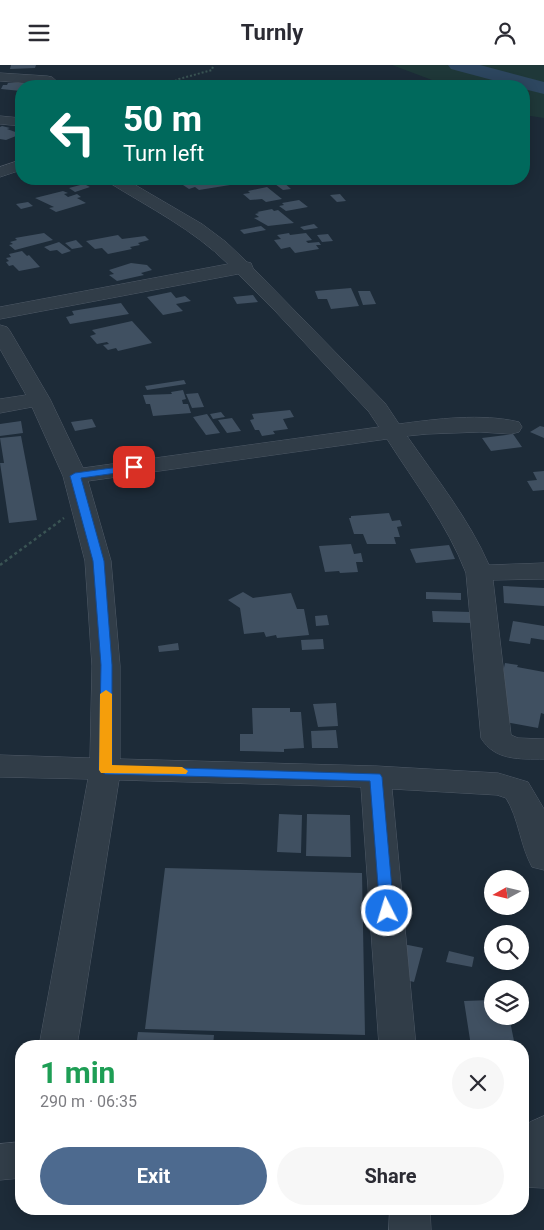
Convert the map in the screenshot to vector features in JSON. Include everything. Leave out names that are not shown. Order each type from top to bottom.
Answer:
[{"type":"street","points":[[0,77],[47,80]]},
{"type":"street","points":[[0,120],[15,121]]},
{"type":"street","points":[[0,172],[15,167]]},
{"type":"street","points":[[124,185],[196,228],[244,267],[377,408],[391,432],[455,524],[469,548],[479,573],[496,738],[500,745],[508,747],[544,749]]},
{"type":"street","points":[[0,313],[244,267]]},
{"type":"street","points":[[0,331],[39,399],[75,476],[98,561],[106,665],[105,770],[59,1040]]},
{"type":"street","points":[[0,407],[39,399]]},
{"type":"street","points":[[75,476],[391,432],[453,426],[511,427]]},
{"type":"street","points":[[479,573],[544,571]]},
{"type":"street","points":[[0,766],[376,777],[498,784],[517,790],[530,812],[544,858]]},
{"type":"street","points":[[376,777],[398,1040]]},
{"type":"street","points":[[529,1146],[544,1134]]},
{"type":"street","points":[[0,1162],[15,1161]]},
{"type":"street","points":[[529,1169],[544,1170]]},
{"type":"street","points":[[410,1215],[410,1230]]},
{"type":"path","points":[[177,80],[212,70],[213,65]]},
{"type":"path","points":[[0,565],[83,505]]},
{"type":"green space","points":[[392,65],[544,65],[544,118],[530,116],[530,80],[432,80]]},
{"type":"building","points":[[11,65],[36,65],[35,68],[10,69]]},
{"type":"building","points":[[8,83],[15,83],[15,90],[1,89],[3,85]]},
{"type":"building","points":[[0,127],[10,128],[7,129],[15,132],[15,136],[6,140],[0,139]]},
{"type":"building","points":[[80,185],[90,187],[75,192],[69,188]]},
{"type":"building","points":[[183,185],[230,185],[199,190],[195,187],[189,189]]},
{"type":"building","points":[[276,185],[286,185],[291,189],[283,190]]},
{"type":"building","points":[[267,187],[282,199],[266,202],[262,199],[250,200],[243,194],[250,193],[248,191]]},
{"type":"building","points":[[63,191],[68,193],[64,194],[68,197],[77,194],[81,197],[77,198],[86,203],[56,212],[49,208],[54,207],[35,198]]},
{"type":"building","points":[[340,194],[346,201],[337,202],[330,195]]},
{"type":"building","points":[[299,200],[308,207],[286,211],[279,206],[284,205],[282,203]]},
{"type":"building","points":[[28,202],[33,206],[21,209],[16,204]]},
{"type":"building","points":[[272,209],[274,211],[278,210],[294,223],[268,226],[254,218],[259,217],[255,214],[259,213],[257,212]]},
{"type":"building","points":[[314,224],[318,228],[304,230],[300,227]]},
{"type":"building","points":[[261,226],[266,230],[244,234],[240,230]]},
{"type":"building","points":[[44,233],[53,240],[15,250],[9,245],[13,244],[10,242],[17,240],[15,238]]},
{"type":"building","points":[[289,233],[290,235],[306,233],[312,240],[306,241],[308,243],[319,242],[321,245],[316,245],[319,249],[295,253],[290,247],[281,249],[274,240],[281,239],[277,235]]},
{"type":"building","points":[[328,234],[333,241],[322,242],[317,235]]},
{"type":"building","points":[[118,235],[122,239],[145,236],[149,240],[138,243],[140,245],[130,247],[132,249],[108,254],[102,248],[95,249],[86,241]]},
{"type":"building","points":[[76,240],[83,247],[72,249],[65,243]]},
{"type":"building","points":[[59,242],[71,251],[62,254],[57,250],[50,251],[44,247]]},
{"type":"building","points":[[22,251],[27,256],[29,255],[40,267],[19,271],[13,265],[9,266],[6,262],[9,261],[6,258],[11,257],[9,254]]},
{"type":"building","points":[[131,263],[147,265],[152,270],[141,273],[144,275],[117,281],[109,275],[114,274],[109,270]]},
{"type":"building","points":[[351,288],[359,306],[331,309],[327,299],[318,299],[315,291]]},
{"type":"building","points":[[358,291],[370,291],[376,304],[363,305]]},
{"type":"building","points":[[171,292],[176,298],[185,296],[191,301],[176,304],[183,311],[163,315],[147,297]]},
{"type":"building","points":[[253,295],[258,302],[237,304],[233,297]]},
{"type":"building","points":[[121,303],[129,314],[70,324],[66,317],[74,315],[72,311]]},
{"type":"building","points":[[132,321],[152,343],[118,351],[116,348],[108,350],[103,345],[109,344],[107,342],[97,344],[90,336],[96,334],[92,330]]},
{"type":"building","points":[[184,380],[186,384],[147,390],[145,386]]},
{"type":"building","points":[[183,390],[186,399],[182,400],[183,404],[188,404],[191,413],[153,416],[150,404],[146,404],[143,395],[172,394],[171,392]]},
{"type":"building","points":[[198,393],[204,407],[192,408],[186,394]]},
{"type":"building","points":[[290,410],[294,417],[283,419],[288,429],[273,431],[275,434],[262,436],[259,430],[255,430],[250,420],[254,419],[252,414]]},
{"type":"building","points":[[221,412],[225,417],[213,419],[210,414]]},
{"type":"building","points":[[207,414],[220,433],[206,435],[193,417]]},
{"type":"building","points":[[232,418],[241,431],[227,433],[218,420]]},
{"type":"building","points":[[92,419],[96,427],[75,431],[71,422]]},
{"type":"building","points":[[21,421],[23,433],[0,436],[0,424]]},
{"type":"building","points":[[540,426],[544,427],[544,438],[530,432]]},
{"type":"building","points":[[513,434],[522,447],[491,451],[482,438]]},
{"type":"building","points":[[21,436],[37,520],[9,523],[0,463],[4,463],[0,438]]},
{"type":"building","points":[[544,471],[544,490],[533,491],[527,481],[537,480],[533,472]]},
{"type":"building","points":[[389,513],[392,521],[400,520],[402,526],[397,527],[400,537],[394,537],[396,544],[367,544],[363,534],[354,534],[349,518],[351,516]]},
{"type":"building","points":[[351,544],[354,554],[361,553],[363,562],[356,562],[358,572],[325,572],[319,546]]},
{"type":"building","points":[[449,545],[455,559],[416,563],[410,549]]},
{"type":"building","points":[[503,586],[544,588],[544,606],[504,603]]},
{"type":"building","points":[[243,592],[253,598],[291,593],[297,609],[304,609],[309,635],[277,638],[276,635],[266,637],[264,632],[244,634],[240,608],[228,600]]},
{"type":"building","points":[[426,592],[461,593],[461,600],[426,599]]},
{"type":"building","points":[[432,611],[471,612],[472,623],[433,622]]},
{"type":"building","points":[[327,615],[329,625],[316,626],[315,616]]},
{"type":"building","points":[[513,621],[544,626],[544,640],[531,638],[530,644],[509,641]]},
{"type":"building","points":[[323,639],[324,649],[302,650],[301,640]]},
{"type":"building","points":[[178,643],[179,650],[159,652],[158,646]]},
{"type":"building","points":[[505,663],[544,672],[544,714],[541,713],[538,728],[506,722],[496,705]]},
{"type":"building","points":[[336,703],[338,726],[318,727],[313,704]]},
{"type":"building","points":[[252,708],[290,708],[290,712],[301,712],[304,748],[284,749],[284,752],[240,751],[240,734],[253,734]]},
{"type":"building","points":[[336,730],[338,748],[312,748],[311,731]]},
{"type":"building","points":[[279,814],[302,815],[301,853],[277,852]]},
{"type":"building","points":[[307,814],[350,815],[351,857],[306,856]]},
{"type":"building","points":[[165,868],[362,873],[365,1035],[145,1029]]},
{"type":"building","points":[[403,944],[423,948],[414,982],[393,977]]},
{"type":"building","points":[[449,951],[474,957],[472,967],[446,962]]},
{"type":"building","points":[[484,1000],[484,1025],[511,1025],[514,1040],[470,1040],[464,1001]]},
{"type":"building","points":[[138,1032],[214,1035],[214,1040],[137,1040]]},
{"type":"waterway","points":[[458,65],[514,80]]},
{"type":"waterway","points":[[530,84],[544,88]]},
{"type":"slow traffic","points":[[106,694],[105,770],[182,771]]},
{"type":"route","points":[[134,467],[75,476],[98,561],[106,665],[105,770],[376,777],[387,911]]}]
